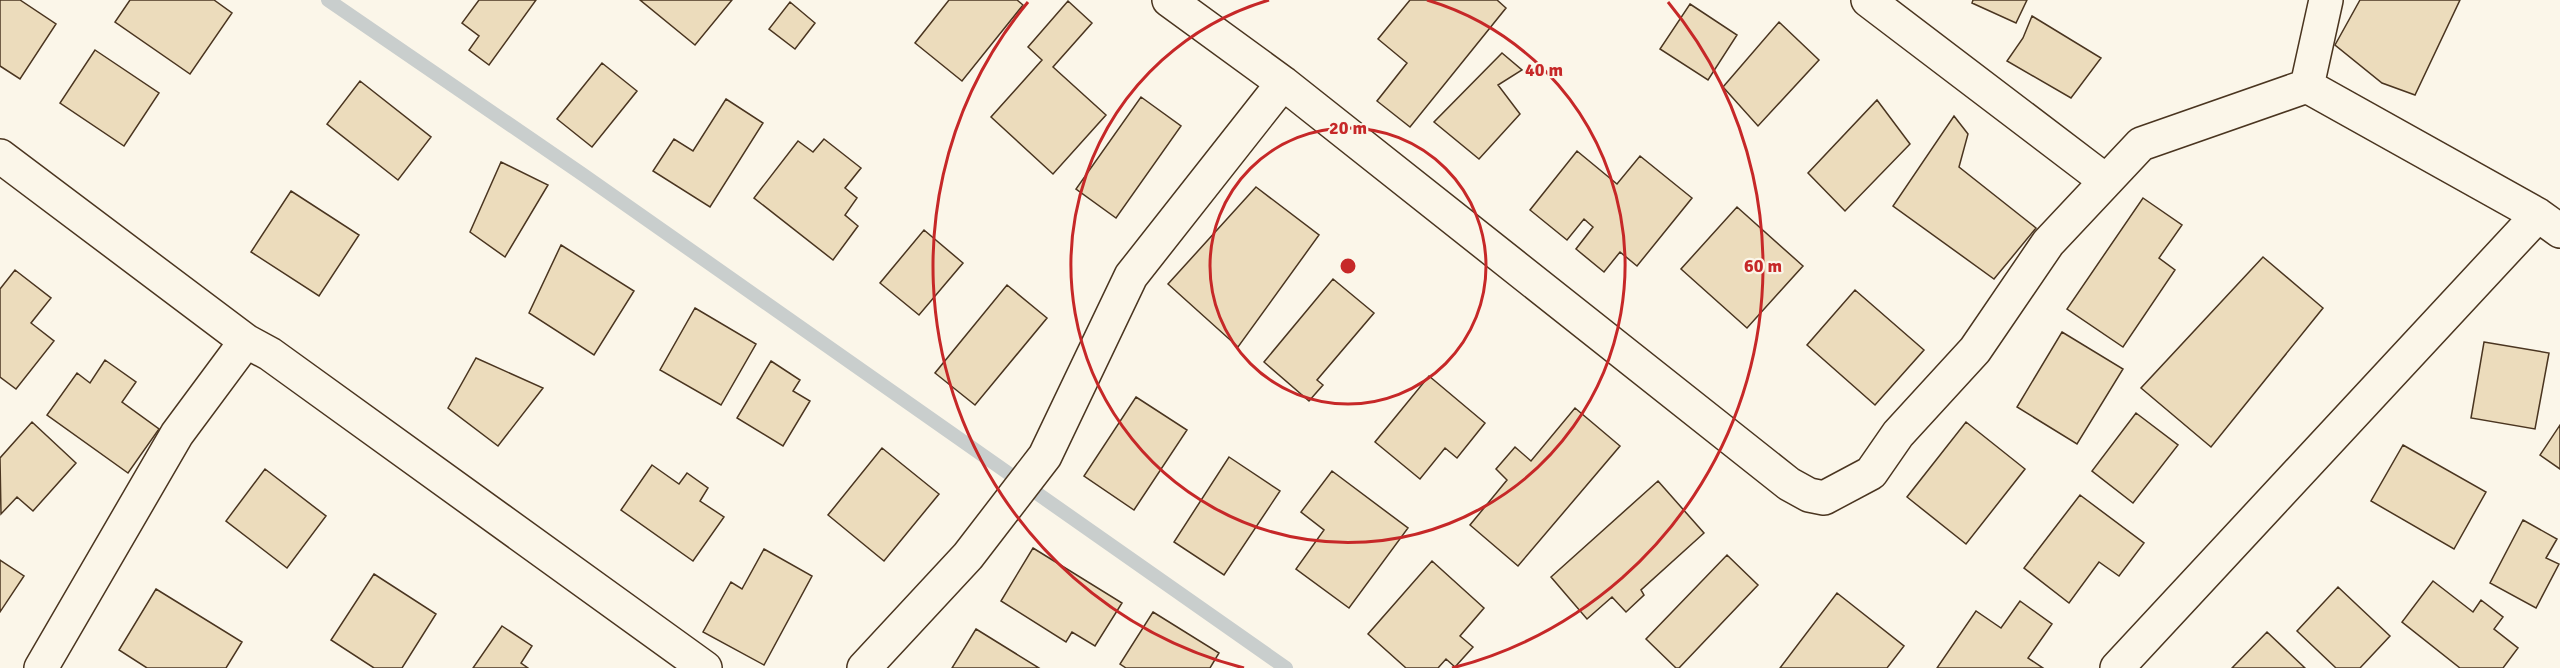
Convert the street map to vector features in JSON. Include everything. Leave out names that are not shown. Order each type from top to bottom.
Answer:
[{"type":"street","points":[[1169,0],[1282,83],[1789,484],[1809,495],[1824,498],[1871,473],[1898,434],[1975,350],[2049,243],[2141,144],[2307,86],[2549,223],[2117,668]]},
{"type":"street","points":[[1869,0],[2106,181]]},
{"type":"street","points":[[2307,86],[2326,0]]},
{"type":"street","points":[[864,668],[968,556],[1045,456],[1131,276],[1282,83]]},
{"type":"street","points":[[0,156],[246,341],[270,354],[705,668]]},
{"type":"street","points":[[41,668],[177,434],[246,341]]},
{"type":"building","points":[[0,0],[20,0],[56,24],[20,79],[0,66]]},
{"type":"building","points":[[130,0],[214,0],[232,13],[190,74],[115,22]]},
{"type":"building","points":[[479,0],[536,0],[489,65],[469,50],[479,36],[462,23]]},
{"type":"building","points":[[640,0],[732,0],[695,45]]},
{"type":"building","points":[[949,0],[1017,0],[1023,5],[962,81],[915,43]]},
{"type":"building","points":[[1410,0],[1497,0],[1506,8],[1410,127],[1377,101],[1407,63],[1378,39]]},
{"type":"building","points":[[1973,0],[2027,0],[2016,23],[1972,3]]},
{"type":"building","points":[[2360,0],[2460,0],[2415,95],[2382,83],[2335,45]]},
{"type":"building","points":[[1068,1],[1092,23],[1053,67],[1106,115],[1053,174],[991,117],[1042,60],[1028,47]]},
{"type":"building","points":[[790,2],[815,23],[795,49],[769,29]]},
{"type":"building","points":[[1690,4],[1737,35],[1708,80],[1660,49]]},
{"type":"building","points":[[2032,16],[2101,58],[2071,98],[2007,61],[2023,38]]},
{"type":"building","points":[[1779,22],[1819,60],[1758,126],[1723,87]]},
{"type":"building","points":[[95,50],[159,93],[124,146],[60,103]]},
{"type":"building","points":[[1502,53],[1522,70],[1498,85],[1520,114],[1479,159],[1434,122]]},
{"type":"building","points":[[602,63],[637,91],[592,147],[557,119]]},
{"type":"building","points":[[360,81],[431,137],[398,180],[327,124]]},
{"type":"building","points":[[1141,97],[1181,126],[1116,218],[1076,189]]},
{"type":"building","points":[[726,99],[763,123],[710,207],[653,171],[674,139],[693,151]]},
{"type":"building","points":[[1877,100],[1910,144],[1845,211],[1808,173]]},
{"type":"building","points":[[1954,116],[1968,134],[1959,167],[2036,228],[1994,279],[1893,206]]},
{"type":"building","points":[[824,139],[861,168],[845,188],[857,198],[845,215],[858,226],[833,260],[754,198],[798,141],[813,152]]},
{"type":"building","points":[[1577,151],[1617,184],[1640,156],[1692,198],[1637,266],[1620,252],[1604,272],[1576,249],[1593,227],[1584,219],[1567,240],[1530,210]]},
{"type":"building","points":[[501,162],[548,185],[505,257],[470,232]]},
{"type":"building","points":[[1256,187],[1319,235],[1238,347],[1168,284]]},
{"type":"building","points":[[291,191],[359,235],[319,296],[251,252]]},
{"type":"building","points":[[2143,198],[2182,225],[2159,258],[2175,270],[2123,347],[2067,309]]},
{"type":"building","points":[[1737,207],[1803,266],[1747,328],[1681,269]]},
{"type":"building","points":[[924,230],[963,263],[919,315],[880,283]]},
{"type":"building","points":[[561,245],[634,291],[594,355],[529,313]]},
{"type":"building","points":[[2263,257],[2323,308],[2211,447],[2141,388]]},
{"type":"building","points":[[15,270],[51,298],[31,323],[54,341],[16,389],[0,377],[0,289]]},
{"type":"building","points":[[1333,279],[1374,313],[1317,380],[1323,385],[1309,401],[1264,362]]},
{"type":"building","points":[[1007,285],[1047,318],[975,405],[935,373]]},
{"type":"building","points":[[1855,290],[1924,350],[1875,405],[1807,345]]},
{"type":"building","points":[[695,308],[756,344],[721,405],[660,370]]},
{"type":"building","points":[[2062,332],[2123,369],[2077,444],[2017,407]]},
{"type":"building","points":[[2484,342],[2549,353],[2535,429],[2471,418]]},
{"type":"building","points":[[476,358],[543,388],[498,446],[448,408]]},
{"type":"building","points":[[105,360],[136,382],[122,402],[159,429],[128,473],[47,415],[77,373],[90,383]]},
{"type":"building","points":[[771,361],[800,380],[793,391],[810,401],[783,446],[737,418]]},
{"type":"building","points":[[1429,376],[1485,423],[1457,458],[1445,448],[1420,479],[1375,442]]},
{"type":"building","points":[[1136,397],[1187,430],[1134,510],[1084,476]]},
{"type":"building","points":[[1575,408],[1620,446],[1518,566],[1470,525],[1507,480],[1496,469],[1515,447],[1531,461]]},
{"type":"building","points":[[2136,413],[2178,445],[2133,503],[2092,471]]},
{"type":"building","points":[[32,422],[76,463],[33,511],[17,497],[1,514],[0,458]]},
{"type":"building","points":[[1966,422],[2025,469],[1966,544],[1907,497]]},
{"type":"building","points":[[2560,425],[2560,469],[2540,455]]},
{"type":"building","points":[[2403,445],[2486,492],[2454,549],[2371,501]]},
{"type":"building","points":[[882,448],[939,494],[884,561],[828,515]]},
{"type":"building","points":[[1229,457],[1280,491],[1224,575],[1174,542]]},
{"type":"building","points":[[652,465],[679,484],[687,473],[708,488],[700,501],[724,517],[693,561],[621,510]]},
{"type":"building","points":[[265,469],[326,516],[287,568],[226,521]]},
{"type":"building","points":[[1332,471],[1408,528],[1349,608],[1296,569],[1324,530],[1301,512]]},
{"type":"building","points":[[1658,481],[1704,533],[1641,590],[1644,595],[1626,612],[1612,597],[1587,619],[1551,577]]},
{"type":"building","points":[[2080,495],[2144,543],[2119,576],[2099,562],[2069,603],[2024,568]]},
{"type":"building","points":[[2523,520],[2557,539],[2546,558],[2559,564],[2536,608],[2490,583]]},
{"type":"building","points":[[1033,548],[1122,603],[1095,646],[1072,632],[1066,642],[1001,601]]},
{"type":"building","points":[[764,549],[812,576],[764,665],[703,632],[731,582],[742,589]]},
{"type":"building","points":[[1727,555],[1758,585],[1679,668],[1676,668],[1646,639]]},
{"type":"building","points":[[0,560],[24,576],[0,612]]},
{"type":"building","points":[[1432,561],[1484,608],[1460,636],[1473,647],[1455,667],[1446,659],[1438,668],[1406,668],[1368,634]]},
{"type":"building","points":[[374,574],[436,614],[402,668],[374,668],[331,640]]},
{"type":"building","points":[[2433,581],[2473,612],[2481,600],[2503,617],[2494,629],[2518,648],[2503,668],[2460,668],[2402,622]]},
{"type":"building","points":[[2338,587],[2390,636],[2360,668],[2336,668],[2297,631]]},
{"type":"building","points":[[156,589],[242,642],[226,668],[147,668],[119,650]]},
{"type":"building","points":[[1837,593],[1904,646],[1887,668],[1780,668]]},
{"type":"building","points":[[2020,601],[2052,624],[2028,658],[2043,668],[1937,668],[1976,611],[2001,628]]},
{"type":"building","points":[[1153,612],[1219,653],[1210,668],[1126,668],[1120,664]]},
{"type":"building","points":[[502,626],[532,646],[521,663],[528,668],[473,668]]},
{"type":"building","points":[[976,629],[1039,668],[952,668]]},
{"type":"building","points":[[2267,632],[2305,668],[2232,668]]},
{"type":"waterway","points":[[328,0],[582,174],[1286,668]]}]
